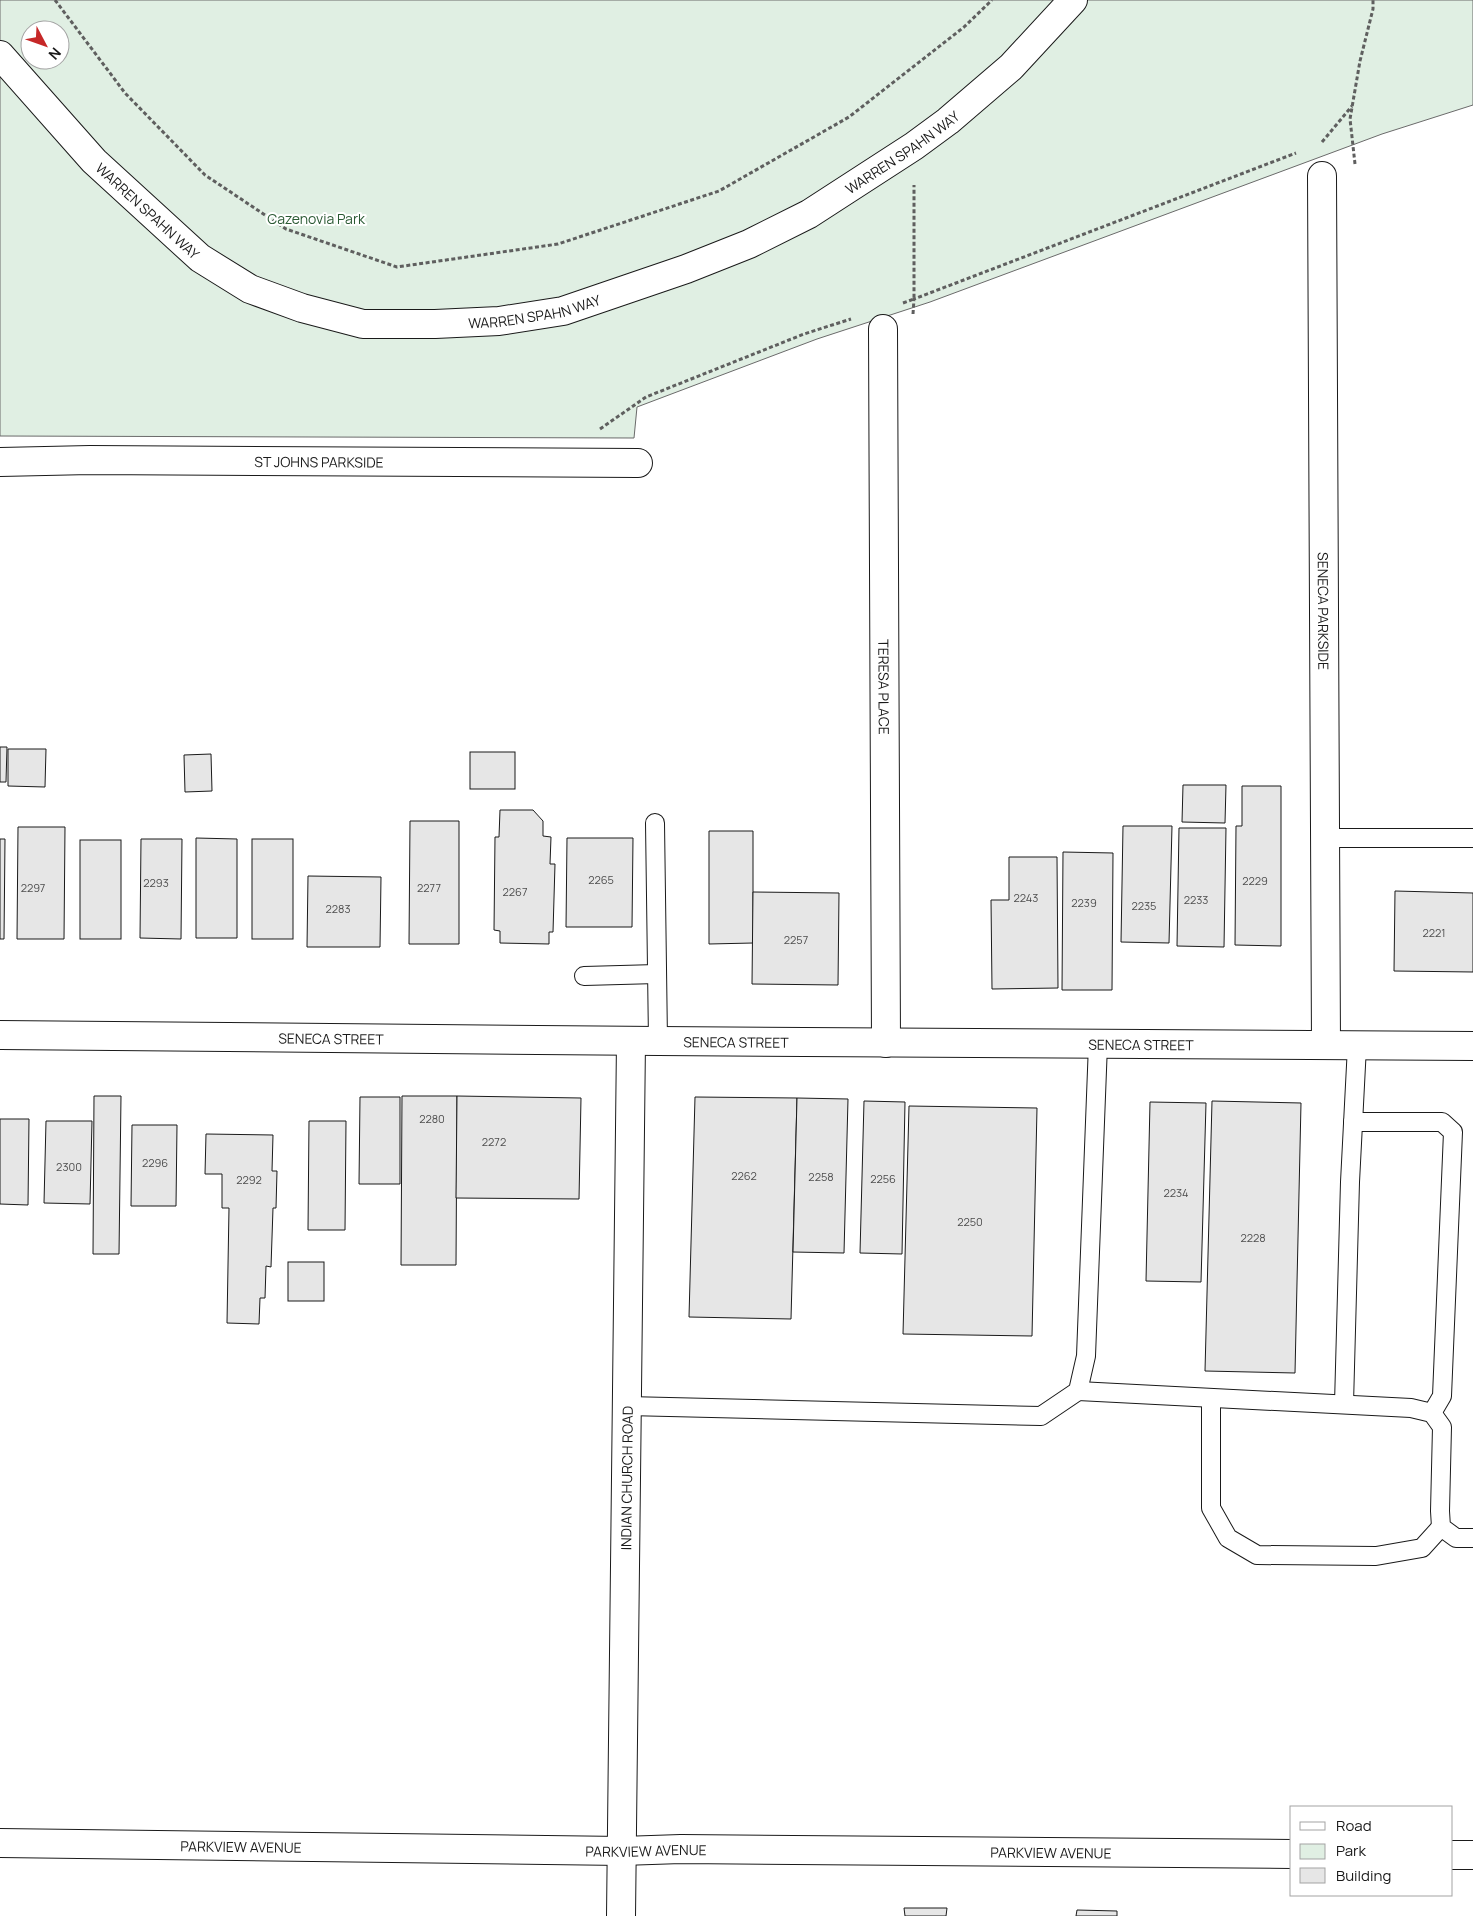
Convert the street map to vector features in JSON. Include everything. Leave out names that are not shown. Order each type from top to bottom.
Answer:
[{"type":"street","name":"WARREN SPAHN WAY","points":[[0,55],[94,161],[200,258],[250,289],[302,308],[363,324],[435,324],[499,320],[563,311],[749,244],[809,214],[914,146],[948,121],[1011,67],[1073,0]]},
{"type":"street","name":"SENECA PARKSIDE","points":[[1322,176],[1326,1045]]},
{"type":"street","name":"TERESA PLACE","points":[[882,329],[886,1043]]},
{"type":"street","name":"ST JOHNS PARKSIDE","points":[[0,462],[100,460],[638,463]]},
{"type":"street","name":"SENECA STREET","points":[[0,1034],[886,1043],[1473,1046]]},
{"type":"street","name":"INDIAN CHURCH ROAD","points":[[621,1916],[627,1406],[645,1041]]},
{"type":"street","name":"PARKVIEW AVENUE","points":[[0,1843],[622,1851],[680,1849],[1290,1854]]},
{"type":"street","points":[[1453,1855],[1473,1855]]},
{"type":"lane","points":[[645,1041],[657,974],[655,823]]},
{"type":"lane","points":[[1325,838],[1473,838]]},
{"type":"lane","points":[[584,976],[657,974]]},
{"type":"lane","points":[[1078,1391],[1086,1356],[1098,1044]]},
{"type":"lane","points":[[1344,1404],[1350,1182],[1357,1046]]},
{"type":"lane","points":[[1353,1122],[1442,1122],[1453,1132],[1442,1396],[1432,1413]]},
{"type":"lane","points":[[627,1406],[1041,1416],[1078,1391],[1411,1408],[1432,1413],[1442,1426],[1441,1527],[1422,1548],[1376,1556],[1257,1555],[1228,1538],[1211,1508],[1211,1398]]},
{"type":"lane","points":[[1441,1527],[1456,1538],[1473,1538]]},
{"type":"path","points":[[55,0],[125,93],[205,175],[286,229],[397,267],[558,244],[719,191],[849,117],[964,27],[992,0]]},
{"type":"path","points":[[1322,176],[1356,170],[1350,119],[1360,61],[1373,9],[1373,0]]},
{"type":"path","points":[[1321,144],[1352,106]]},
{"type":"path","points":[[896,305],[1302,151]]},
{"type":"path","points":[[914,182],[914,299]]},
{"type":"path","points":[[566,463],[603,426],[646,397],[804,334],[859,316]]},
{"type":"green space","name":"Cazenovia Park","points":[[0,0],[1473,0],[1473,105],[1382,134],[930,302],[817,339],[637,407],[634,438],[0,436]]},
{"type":"building","points":[[0,747],[7,747],[6,782],[0,782]]},
{"type":"building","points":[[8,749],[46,749],[45,787],[8,786]]},
{"type":"building","points":[[470,752],[515,752],[515,789],[470,789]]},
{"type":"building","points":[[211,754],[212,791],[185,792],[184,755]]},
{"type":"building","points":[[1183,785],[1226,785],[1225,823],[1182,822]]},
{"type":"building","points":[[1242,786],[1281,786],[1281,946],[1235,945],[1236,826],[1242,826]]},
{"type":"building","points":[[500,810],[533,810],[543,821],[543,836],[551,837],[550,864],[555,864],[553,932],[549,932],[549,944],[500,943],[500,931],[494,930],[495,837],[499,837]]},
{"type":"building","points":[[410,821],[459,821],[459,944],[409,944]]},
{"type":"building","points":[[1123,826],[1172,826],[1169,943],[1121,942]]},
{"type":"building","points":[[18,827],[65,827],[64,939],[17,939]]},
{"type":"building","points":[[1179,828],[1226,828],[1224,947],[1177,946]]},
{"type":"building","points":[[709,831],[753,831],[753,943],[709,944]]},
{"type":"building","points":[[196,838],[237,839],[237,938],[196,938]]},
{"type":"building","points":[[567,838],[633,838],[632,927],[566,927]]},
{"type":"building","points":[[0,839],[5,839],[4,939],[0,939]]},
{"type":"building","points":[[141,839],[182,839],[181,939],[140,938]]},
{"type":"building","points":[[252,839],[293,839],[293,939],[252,939]]},
{"type":"building","points":[[80,840],[121,840],[121,939],[80,939]]},
{"type":"building","points":[[1063,852],[1113,853],[1112,990],[1062,990]]},
{"type":"building","points":[[1009,857],[1057,857],[1058,988],[992,989],[991,900],[1009,900]]},
{"type":"building","points":[[308,876],[381,877],[380,947],[307,947]]},
{"type":"building","points":[[1395,891],[1473,893],[1473,972],[1394,971]]},
{"type":"building","points":[[753,892],[839,893],[838,985],[752,984]]},
{"type":"building","points":[[94,1096],[121,1096],[119,1254],[93,1254]]},
{"type":"building","points":[[402,1096],[457,1096],[456,1265],[401,1265]]},
{"type":"building","points":[[457,1096],[581,1098],[579,1199],[456,1198]]},
{"type":"building","points":[[360,1097],[400,1097],[400,1184],[359,1184]]},
{"type":"building","points":[[695,1097],[797,1098],[791,1319],[689,1317]]},
{"type":"building","points":[[797,1098],[848,1099],[844,1253],[793,1252]]},
{"type":"building","points":[[864,1101],[905,1102],[902,1254],[860,1253]]},
{"type":"building","points":[[1212,1101],[1301,1103],[1295,1373],[1205,1371]]},
{"type":"building","points":[[1150,1102],[1206,1103],[1201,1282],[1146,1281]]},
{"type":"building","points":[[909,1106],[1037,1108],[1032,1336],[903,1334]]},
{"type":"building","points":[[0,1119],[29,1119],[28,1205],[0,1204]]},
{"type":"building","points":[[46,1121],[92,1121],[90,1204],[44,1203]]},
{"type":"building","points":[[309,1121],[346,1121],[345,1230],[308,1230]]},
{"type":"building","points":[[132,1125],[177,1125],[176,1206],[131,1206]]},
{"type":"building","points":[[206,1134],[273,1135],[272,1171],[277,1171],[276,1208],[273,1208],[271,1267],[266,1266],[265,1298],[260,1298],[259,1324],[227,1323],[229,1208],[222,1208],[222,1174],[205,1174]]},
{"type":"building","points":[[288,1262],[324,1262],[324,1301],[288,1301]]},
{"type":"building","points":[[904,1908],[947,1908],[946,1916],[905,1916]]},
{"type":"building","points":[[1077,1910],[1117,1911],[1117,1916],[1076,1916]]}]
